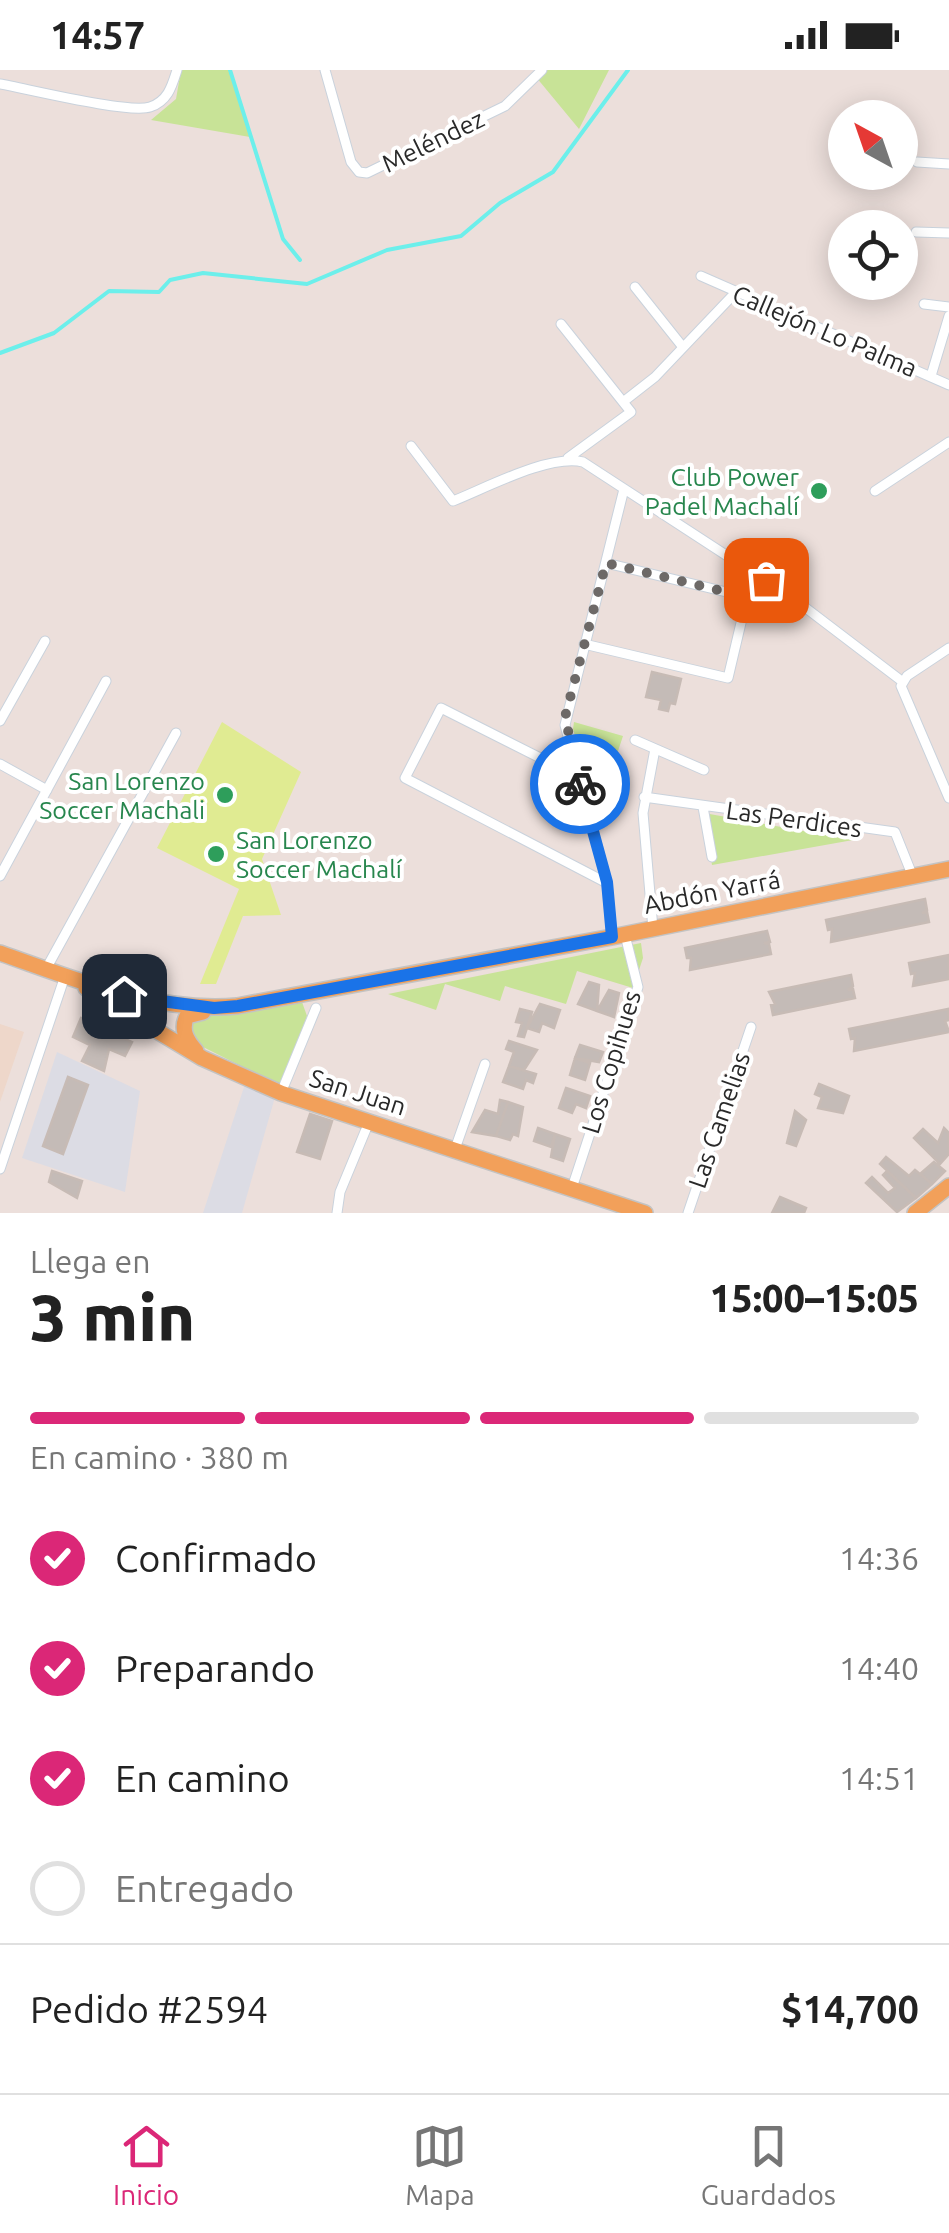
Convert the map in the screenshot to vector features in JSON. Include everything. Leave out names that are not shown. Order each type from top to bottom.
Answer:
[{"type":"main road","name":"Abdón Yarrá","points":[[0,953],[124,996],[214,1008],[619,936],[949,869]]},
{"type":"main road","name":"San Juan","points":[[69,977],[103,1002],[202,1058],[281,1093],[646,1213]]},
{"type":"main road","points":[[202,1058],[185,1036],[184,1022],[192,1013],[214,1008]]},
{"type":"main road","points":[[915,1213],[949,1186]]},
{"type":"street","points":[[0,84],[138,109],[163,100],[171,91],[177,70]]},
{"type":"street","name":"Meléndez","points":[[326,70],[350,162],[359,172],[367,173],[505,106],[542,70]]},
{"type":"street","points":[[918,162],[949,164]]},
{"type":"street","points":[[918,232],[949,233]]},
{"type":"street","name":"Callejón Lo Palma","points":[[702,276],[949,385]]},
{"type":"street","points":[[635,287],[682,346]]},
{"type":"street","points":[[623,402],[735,293]]},
{"type":"street","points":[[924,304],[949,307]]},
{"type":"street","points":[[931,376],[949,316]]},
{"type":"street","points":[[411,446],[453,501],[568,458],[631,412],[561,324]]},
{"type":"street","points":[[875,491],[949,442]]},
{"type":"street","points":[[568,458],[583,462],[753,572],[902,682],[904,696],[949,798]]},
{"type":"street","name":"Los Copihues","points":[[572,1188],[638,987],[619,936],[565,717],[624,489]]},
{"type":"street","points":[[606,563],[747,597]]},
{"type":"street","points":[[584,644],[728,678],[753,572]]},
{"type":"street","points":[[0,721],[45,642]]},
{"type":"street","points":[[902,682],[949,648]]},
{"type":"street","points":[[0,876],[106,681]]},
{"type":"street","points":[[578,777],[440,708],[405,778],[607,882]]},
{"type":"street","points":[[46,969],[176,732]]},
{"type":"street","points":[[635,740],[704,770]]},
{"type":"street","points":[[653,929],[644,797],[655,749]]},
{"type":"street","points":[[0,764],[47,790]]},
{"type":"street","name":"Las Perdices","points":[[644,797],[896,832],[913,877]]},
{"type":"street","points":[[703,807],[712,856]]},
{"type":"street","points":[[0,1168],[69,977]]},
{"type":"street","points":[[281,1093],[316,1008]]},
{"type":"street","name":"Las Camelias","points":[[688,1213],[751,1027]]},
{"type":"street","points":[[455,1149],[484,1064]]},
{"type":"street","points":[[337,1213],[340,1192],[369,1122]]},
{"type":"shaded area","points":[[0,1024],[24,1032],[0,1102]]},
{"type":"shaded area","points":[[57,1052],[140,1091],[125,1192],[22,1158]]},
{"type":"shaded area","points":[[245,1084],[275,1097],[242,1213],[203,1213]]},
{"type":"green space","points":[[181,70],[229,70],[250,137],[151,120],[176,99]]},
{"type":"green space","points":[[542,70],[609,70],[579,129],[536,77]]},
{"type":"green space","name":"San Lorenzo Soccer Machalí","points":[[222,722],[301,772],[262,859],[281,915],[243,916],[216,984],[200,984],[239,889],[157,848]]},
{"type":"green space","points":[[574,722],[623,736],[597,814],[573,729]]},
{"type":"green space","points":[[704,813],[853,840],[712,865]]},
{"type":"green space","points":[[641,943],[643,958],[633,988],[577,971],[566,1004],[505,986],[500,1001],[445,984],[436,1010],[388,994]]},
{"type":"green space","points":[[302,1002],[307,1016],[281,1086],[191,1041],[191,1017]]},
{"type":"building","points":[[652,672],[681,679],[675,704],[670,703],[668,711],[659,709],[661,700],[646,697]]},
{"type":"building","points":[[925,899],[927,910],[922,913],[927,912],[929,922],[831,942],[832,929],[828,930],[826,920]]},
{"type":"building","points":[[767,931],[770,942],[764,943],[769,944],[771,954],[690,970],[691,958],[687,958],[685,948]]},
{"type":"building","points":[[949,955],[949,979],[913,986],[915,973],[911,974],[909,963]]},
{"type":"building","points":[[851,975],[853,986],[848,990],[853,989],[855,998],[773,1015],[771,1005],[775,1004],[769,992]]},
{"type":"building","points":[[589,982],[599,985],[597,1011],[578,1004]]},
{"type":"building","points":[[609,990],[619,993],[614,1017],[597,1011]]},
{"type":"building","points":[[540,1004],[560,1010],[554,1028],[542,1023],[539,1032],[527,1028]]},
{"type":"building","points":[[520,1009],[532,1012],[524,1037],[518,1036],[522,1023],[516,1022]]},
{"type":"building","points":[[948,1009],[949,1020],[945,1021],[949,1032],[854,1051],[855,1038],[851,1039],[849,1029]]},
{"type":"building","points":[[81,1018],[119,1029],[116,1035],[132,1042],[125,1056],[109,1049],[104,1071],[82,1061],[90,1045],[73,1037]]},
{"type":"building","points":[[509,1041],[537,1050],[524,1070],[509,1066],[514,1052],[506,1049]]},
{"type":"building","points":[[580,1045],[603,1052],[599,1062],[575,1058]]},
{"type":"building","points":[[575,1058],[590,1063],[585,1080],[570,1075]]},
{"type":"building","points":[[509,1066],[536,1074],[533,1083],[526,1080],[523,1089],[503,1082]]},
{"type":"building","points":[[68,1077],[88,1085],[63,1154],[43,1146]]},
{"type":"building","points":[[819,1084],[849,1096],[843,1113],[818,1108],[822,1097],[815,1094]]},
{"type":"building","points":[[566,1088],[590,1096],[586,1108],[576,1104],[572,1113],[559,1108]]},
{"type":"building","points":[[500,1100],[508,1102],[496,1136],[472,1132],[485,1110],[498,1114]]},
{"type":"building","points":[[508,1102],[523,1107],[518,1136],[513,1134],[510,1140],[496,1136]]},
{"type":"building","points":[[795,1111],[806,1120],[796,1146],[787,1143]]},
{"type":"building","points":[[310,1114],[332,1121],[320,1159],[297,1152]]},
{"type":"building","points":[[538,1128],[555,1134],[551,1147],[534,1141]]},
{"type":"building","points":[[944,1128],[949,1133],[949,1154],[940,1164],[914,1138],[923,1129],[938,1143]]},
{"type":"building","points":[[555,1134],[570,1139],[563,1161],[551,1157]]},
{"type":"building","points":[[886,1157],[909,1176],[915,1170],[932,1184],[916,1198],[880,1164]]},
{"type":"building","points":[[934,1162],[945,1171],[932,1184],[920,1174]]},
{"type":"building","points":[[52,1171],[82,1181],[77,1198],[49,1182]]},
{"type":"building","points":[[887,1171],[916,1198],[897,1212],[866,1183],[872,1177],[888,1193],[895,1188],[883,1175]]},
{"type":"building","points":[[780,1197],[806,1208],[804,1213],[772,1213]]},
{"type":"waterway","points":[[230,70],[283,239],[300,260]]},
{"type":"waterway","points":[[0,353],[54,333],[109,291],[159,292],[170,280],[203,273],[307,284],[387,250],[461,236],[500,203],[553,172],[628,70]]},
{"type":"way so far","points":[[580,784],[565,717],[606,563],[747,597],[753,572],[766,580]]},
{"type":"place","name":"Club Power Padel Machalí","points":[[819,491]]},
{"type":"place","name":"San Lorenzo Soccer Machali","points":[[225,795]]},
{"type":"place","name":"San Lorenzo Soccer Machalí","points":[[216,854]]},
{"type":"route","points":[[124,996],[214,1008],[238,1006],[612,937],[607,882],[580,784]]}]
